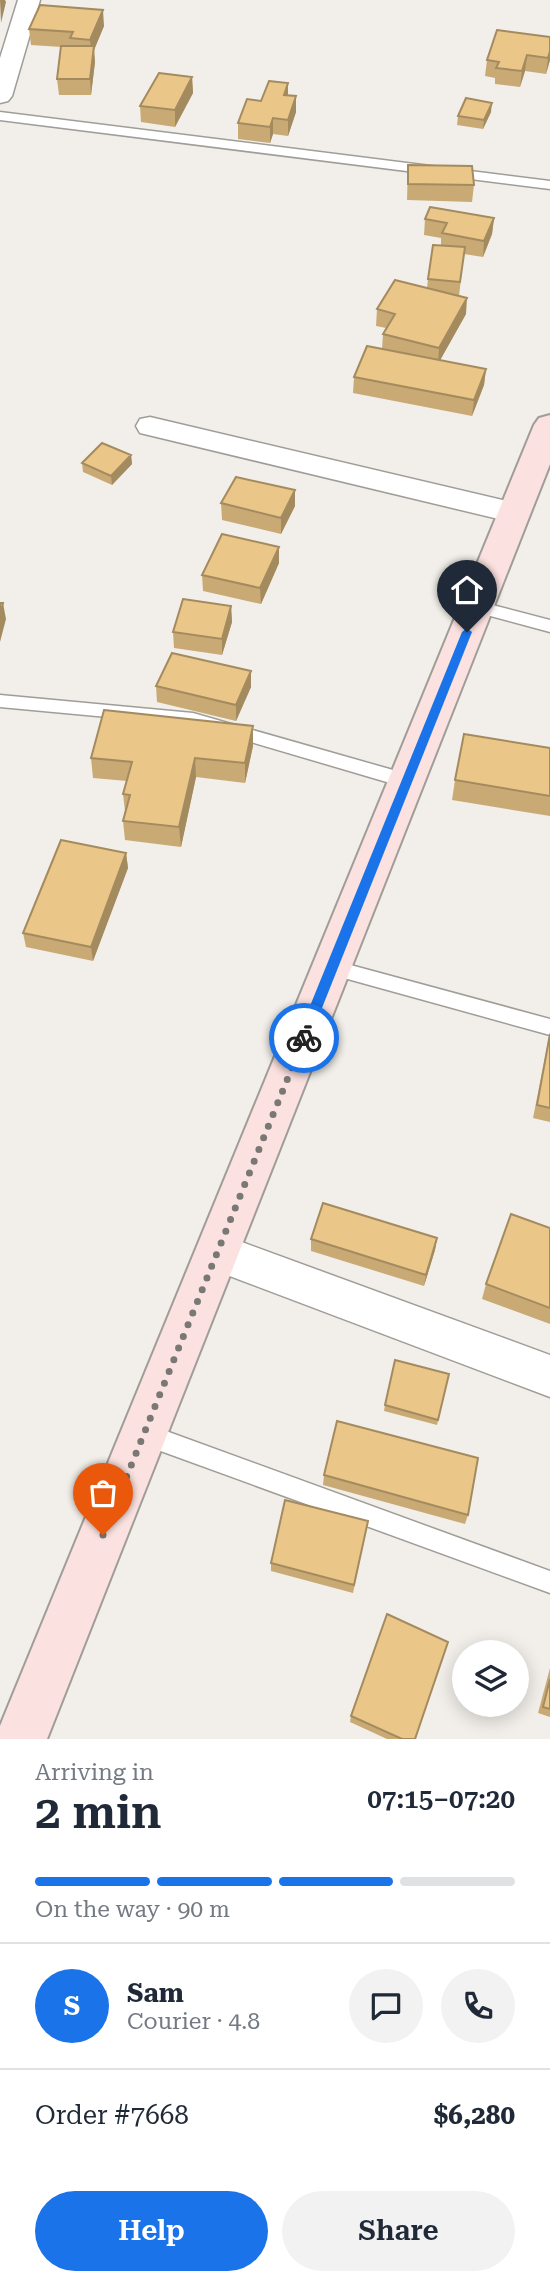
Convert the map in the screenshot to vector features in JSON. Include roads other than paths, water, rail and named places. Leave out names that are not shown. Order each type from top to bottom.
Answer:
[{"type":"main road","points":[[21,1739],[550,425]]},
{"type":"street","points":[[0,96],[29,0]]},
{"type":"street","points":[[150,426],[515,513]]},
{"type":"street","points":[[217,1252],[550,1376]]},
{"type":"lane","points":[[0,116],[550,185]]},
{"type":"lane","points":[[477,607],[550,626]]},
{"type":"lane","points":[[0,701],[193,719],[407,781]]},
{"type":"lane","points":[[332,968],[550,1027]]},
{"type":"lane","points":[[144,1434],[550,1582]]}]
